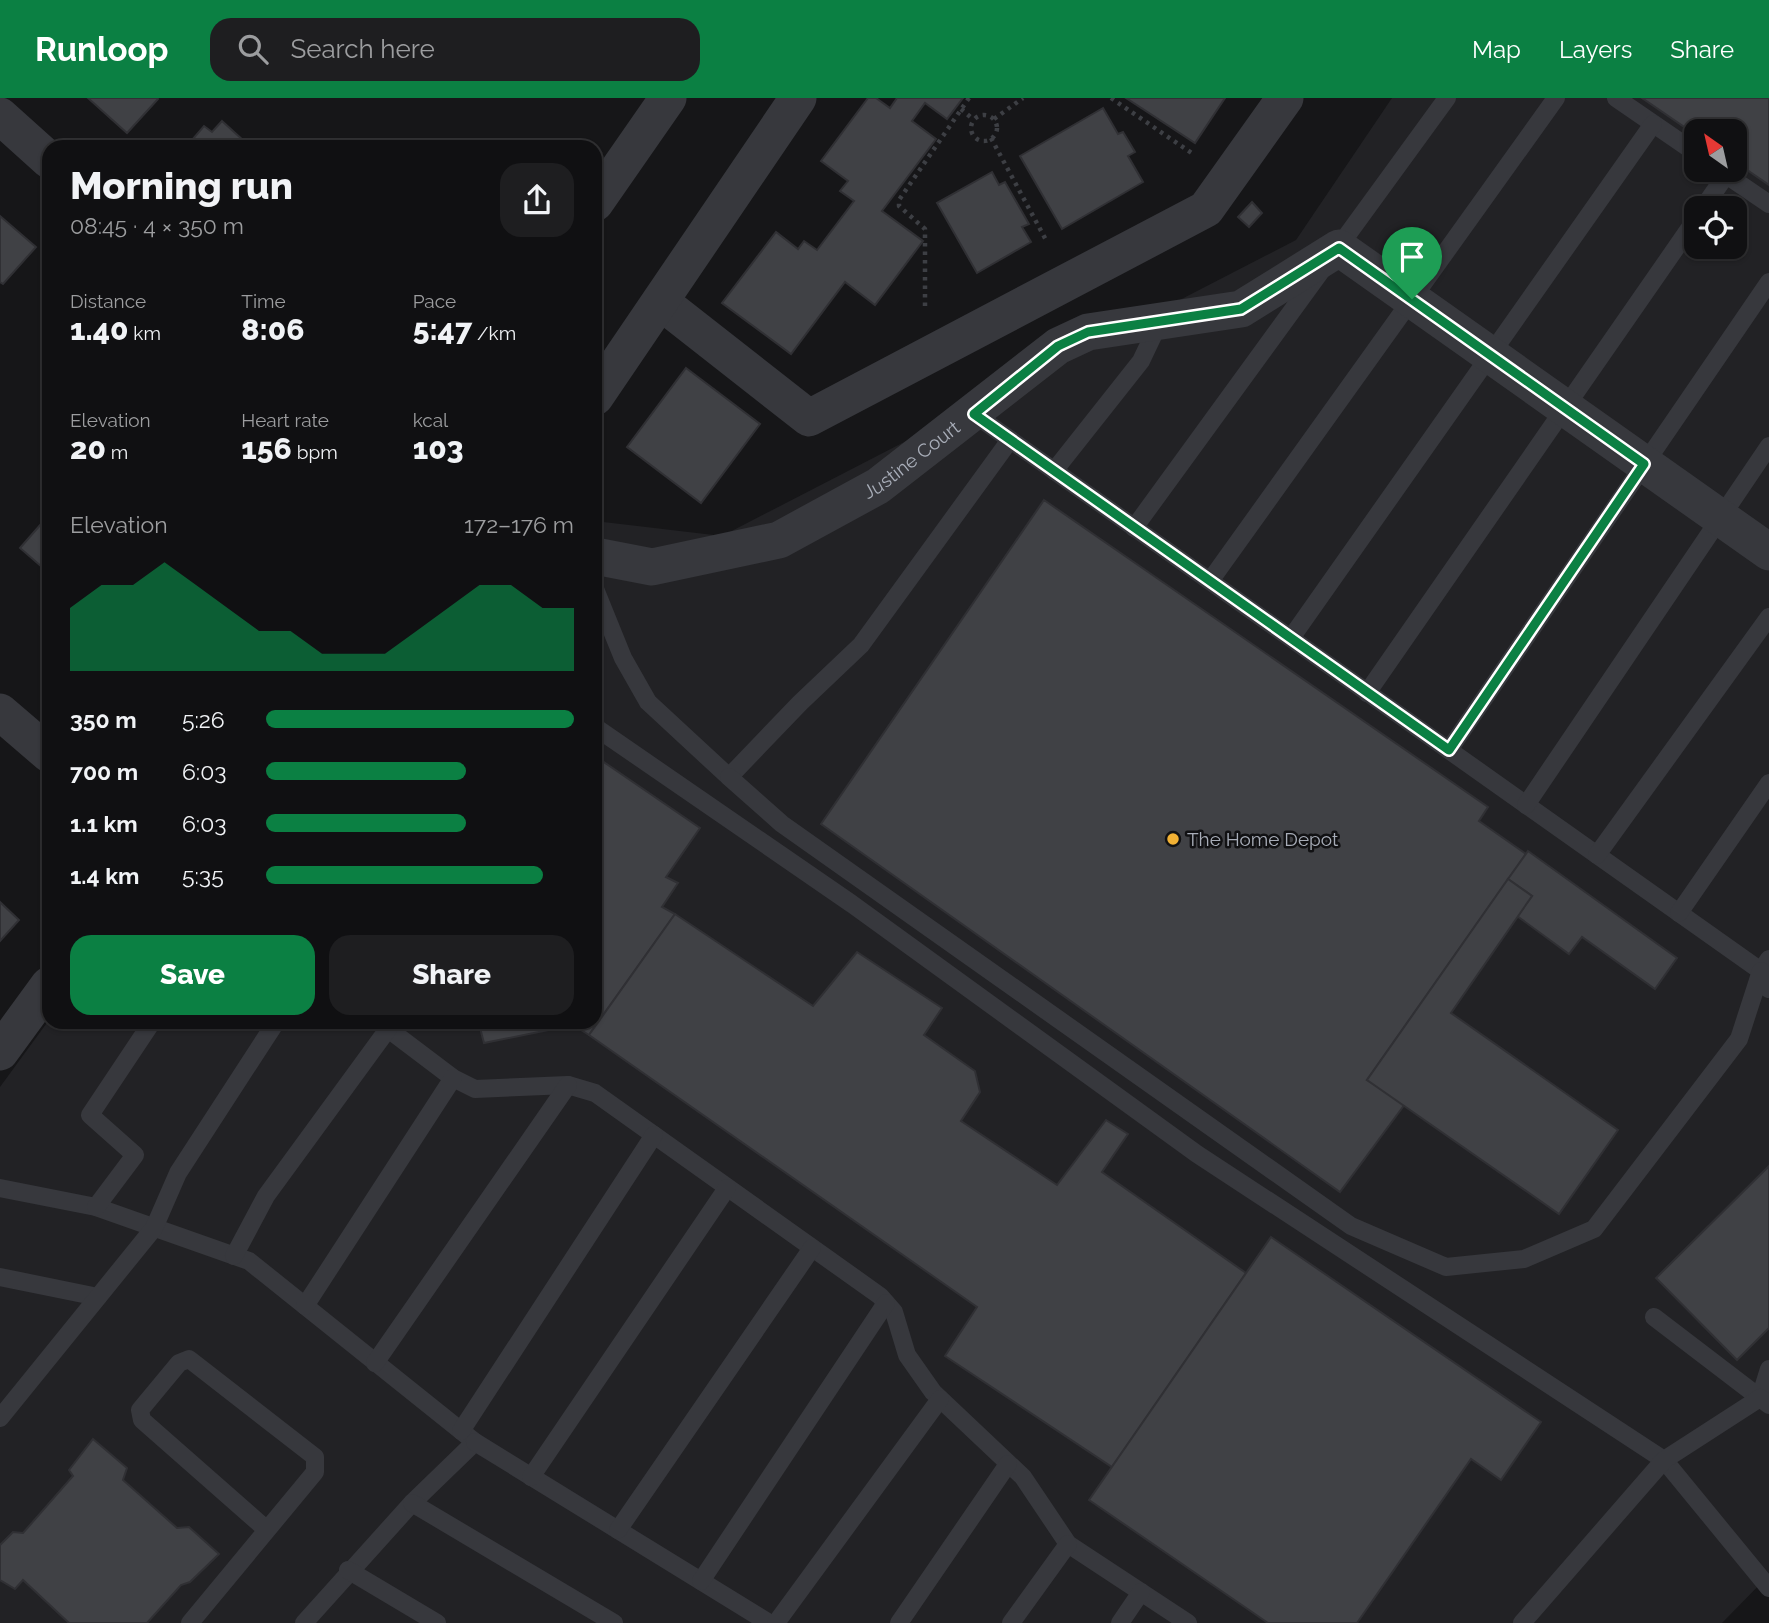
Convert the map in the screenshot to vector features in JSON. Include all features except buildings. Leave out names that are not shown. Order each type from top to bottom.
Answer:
[{"type":"street","points":[[602,193],[668,98]]},
{"type":"street","points":[[602,387],[797,98]]},
{"type":"street","points":[[661,302],[809,418],[1206,209],[1285,98]]},
{"type":"street","points":[[0,116],[42,154]]},
{"type":"street","points":[[1339,248],[1769,552]]},
{"type":"street","name":"Justine Court","points":[[602,557],[652,567],[779,540],[878,486],[974,414],[1058,346],[1088,332],[1241,309],[1339,248]]},
{"type":"street","points":[[0,712],[42,748]]},
{"type":"street","points":[[0,1052],[42,995]]},
{"type":"lane","points":[[1134,528],[1447,98]]},
{"type":"lane","points":[[1210,581],[1556,98]]},
{"type":"lane","points":[[1616,98],[1684,145]]},
{"type":"lane","points":[[1291,638],[1493,356],[1653,124]]},
{"type":"lane","points":[[1737,182],[1769,204]]},
{"type":"lane","points":[[1367,693],[1684,236]]},
{"type":"lane","points":[[1449,750],[1769,282]]},
{"type":"lane","points":[[1054,471],[1141,361],[1160,321]]},
{"type":"lane","points":[[974,414],[1679,913],[1765,965],[1769,989]]},
{"type":"lane","points":[[729,777],[800,703],[861,645],[1010,440]]},
{"type":"lane","points":[[1526,805],[1718,517],[1769,446]]},
{"type":"lane","points":[[602,606],[623,657],[648,702],[782,824],[1351,1226],[1446,1268],[1524,1259],[1594,1229],[1739,1040],[1765,965]]},
{"type":"lane","points":[[1597,855],[1769,617]]},
{"type":"lane","points":[[602,732],[852,904],[1197,1154],[1664,1460],[1769,1588]]},
{"type":"lane","points":[[1679,913],[1769,783]]},
{"type":"lane","points":[[96,1207],[135,1154],[90,1115],[147,1029]]},
{"type":"lane","points":[[0,1418],[154,1228],[178,1173],[271,1029]]},
{"type":"lane","points":[[234,1256],[266,1196],[381,1029]]},
{"type":"lane","points":[[387,1029],[453,1079],[475,1089],[568,1085],[595,1093],[812,1248],[886,1303],[894,1312],[907,1355],[940,1399],[1023,1477],[1068,1544],[1188,1623]]},
{"type":"lane","points":[[304,1306],[453,1079]]},
{"type":"lane","points":[[376,1363],[568,1085]]},
{"type":"lane","points":[[304,1623],[468,1437],[654,1135]]},
{"type":"lane","points":[[0,1188],[96,1207],[249,1261],[468,1437],[769,1623]]},
{"type":"lane","points":[[531,1477],[727,1188]]},
{"type":"lane","points":[[618,1530],[812,1248]]},
{"type":"lane","points":[[0,1276],[98,1297]]},
{"type":"lane","points":[[701,1581],[886,1303]]},
{"type":"lane","points":[[1654,1317],[1765,1401]]},
{"type":"lane","points":[[190,1623],[267,1530],[315,1472],[315,1457],[189,1359],[179,1363],[140,1410],[142,1420],[267,1530]]},
{"type":"lane","points":[[1765,1401],[1769,1369]]},
{"type":"lane","points":[[776,1623],[940,1399]]},
{"type":"lane","points":[[1522,1623],[1664,1460],[1765,1401]]},
{"type":"lane","points":[[900,1623],[1008,1464]]},
{"type":"lane","points":[[412,1503],[614,1623]]},
{"type":"lane","points":[[1011,1623],[1068,1544]]},
{"type":"lane","points":[[348,1570],[437,1623]]},
{"type":"lane","points":[[1120,1623],[1142,1592]]},
{"type":"path","points":[[925,306],[925,229],[898,206],[899,200],[969,98]]},
{"type":"path","points":[[994,119],[1023,98]]},
{"type":"path","points":[[1111,98],[1192,154]]},
{"type":"path","points":[[961,109],[974,120]]},
{"type":"path","points":[[982,115],[994,119],[996,132],[991,138],[983,141],[971,130],[974,120],[982,115]]},
{"type":"path","points":[[991,138],[1046,240]]},
{"type":"shaded area","points":[[1392,98],[1769,98],[1769,1575],[1722,1623],[0,1623],[0,1087],[42,1029],[602,1029],[602,522],[722,536],[1296,240]]},
{"type":"place","name":"The Home Depot","points":[[1173,839]]},
{"type":"route","points":[[1339,248],[1412,299],[1644,464],[1449,750],[974,414],[1058,346],[1088,332],[1241,309],[1339,248]]}]
